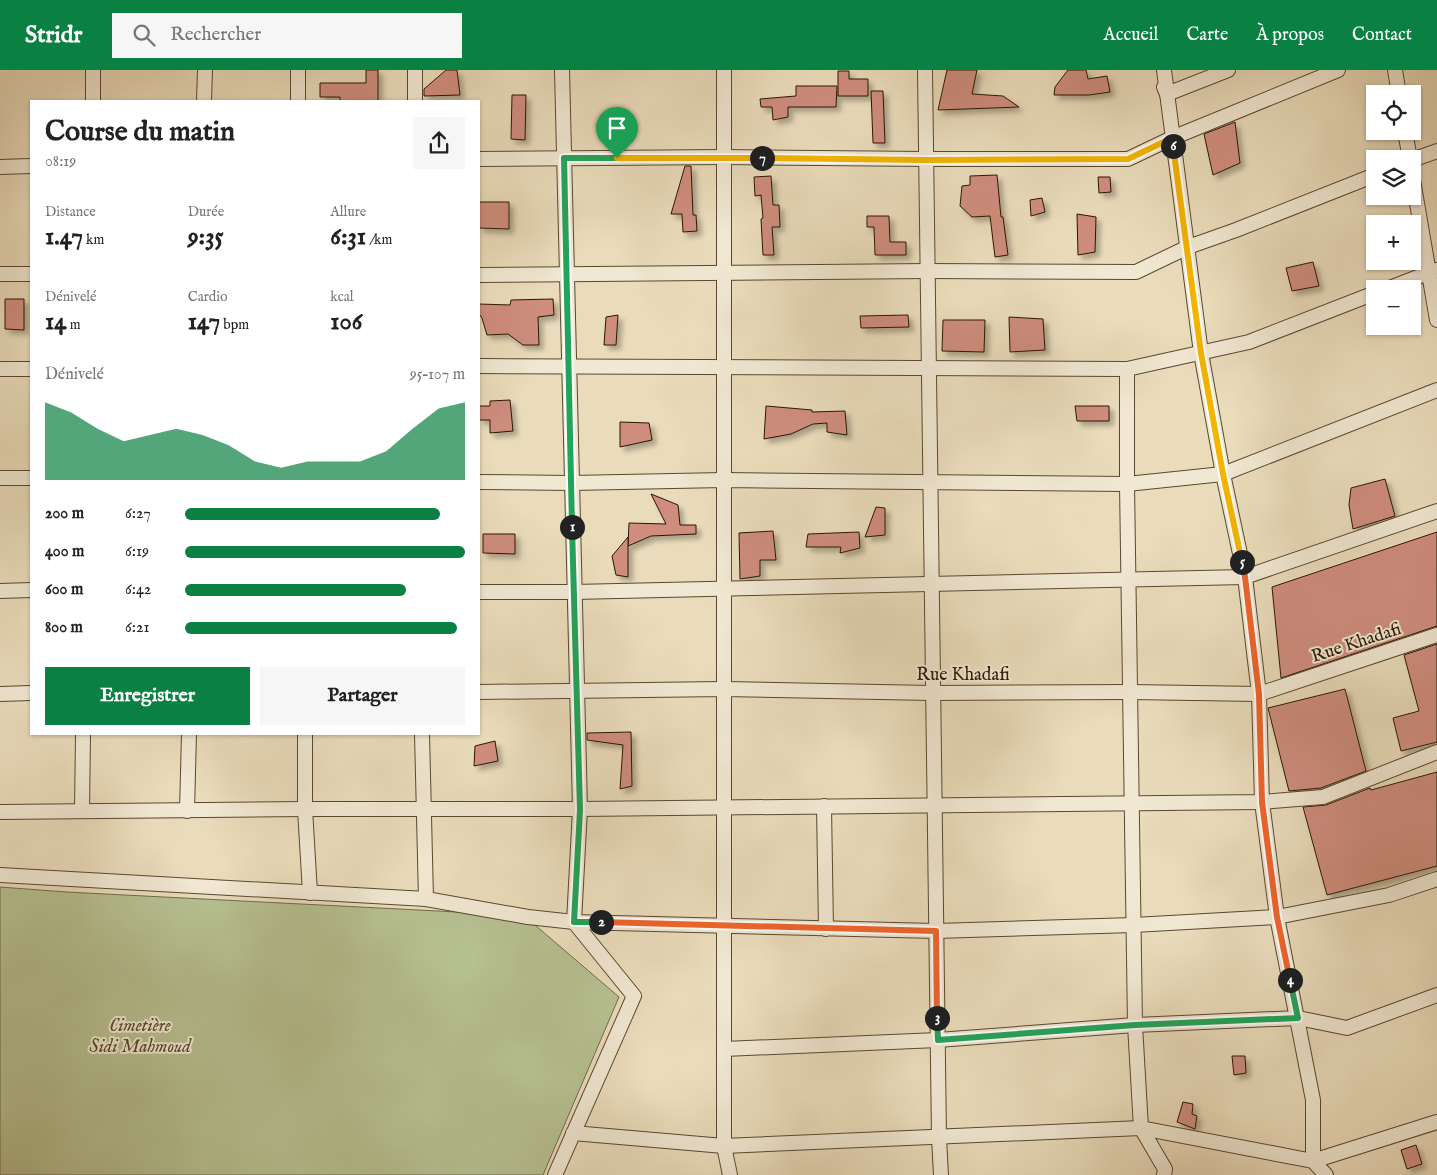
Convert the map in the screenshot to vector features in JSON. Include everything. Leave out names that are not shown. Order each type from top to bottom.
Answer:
[{"type":"street","points":[[93,70],[93,100]]},
{"type":"street","points":[[204,100],[205,70]]},
{"type":"street","points":[[298,70],[298,100]]},
{"type":"street","points":[[415,70],[415,100]]},
{"type":"street","points":[[555,1175],[634,996],[574,922],[580,810],[573,592],[562,70]]},
{"type":"street","points":[[724,70],[724,1146],[730,1175]]},
{"type":"street","points":[[925,70],[932,693],[941,1175]]},
{"type":"street","points":[[1156,70],[1167,94]]},
{"type":"street","points":[[1164,70],[1201,353],[1223,474],[1245,577],[1259,694],[1262,802],[1277,917],[1313,1100],[1313,1161],[1326,1175]]},
{"type":"street","points":[[1167,94],[1228,70]]},
{"type":"street","points":[[480,159],[724,157],[926,160],[1128,159],[1172,138],[1338,70]]},
{"type":"street","points":[[1395,70],[1398,85]]},
{"type":"street","points":[[1421,157],[1437,151]]},
{"type":"street","points":[[0,167],[30,166]]},
{"type":"street","points":[[480,275],[928,271],[1136,272],[1188,247],[1366,179]]},
{"type":"street","points":[[1419,205],[1433,271],[1437,320]]},
{"type":"street","points":[[1410,280],[1433,271]]},
{"type":"street","points":[[0,274],[30,274]]},
{"type":"street","points":[[480,366],[1127,369],[1249,342],[1366,297]]},
{"type":"street","points":[[0,369],[30,369]]},
{"type":"street","points":[[1127,369],[1135,1025],[1141,1128],[1165,1169],[1164,1175]]},
{"type":"street","points":[[480,482],[724,480],[1127,484],[1223,474],[1437,390]]},
{"type":"street","points":[[0,478],[30,478]]},
{"type":"street","points":[[480,592],[573,592],[1245,577],[1437,511]]},
{"type":"street","points":[[0,591],[30,590]]},
{"type":"street","name":"Rue Khadafi","points":[[480,692],[724,689],[932,693],[1131,692],[1259,694],[1437,635]]},
{"type":"street","points":[[0,694],[30,693]]},
{"type":"street","points":[[82,811],[83,735]]},
{"type":"street","points":[[187,811],[189,735]]},
{"type":"street","points":[[305,735],[305,809],[310,893]]},
{"type":"street","points":[[422,735],[426,899]]},
{"type":"street","points":[[0,812],[305,809],[580,810],[935,804],[1262,802],[1323,797],[1437,752]]},
{"type":"street","points":[[824,806],[826,929]]},
{"type":"street","points":[[0,876],[426,899],[528,917],[574,922],[936,931],[1134,925],[1277,917],[1389,895],[1437,879]]},
{"type":"street","points":[[724,1049],[938,1040],[1135,1025],[1298,1018],[1347,1028],[1437,995]]},
{"type":"street","points":[[573,1134],[724,1146],[1141,1128],[1313,1161],[1437,1122]]},
{"type":"green space","name":"Cimetière Sidi Mahmoud","points":[[0,887],[477,913],[535,925],[619,997],[543,1175],[0,1175]]},
{"type":"building","points":[[366,70],[378,70],[378,100],[340,100],[340,97],[320,97],[320,83],[366,83]]},
{"type":"building","points":[[446,70],[457,70],[460,95],[424,96],[424,89]]},
{"type":"building","points":[[947,70],[977,70],[972,94],[1003,96],[1019,107],[938,110]]},
{"type":"building","points":[[1068,70],[1086,70],[1088,79],[1107,76],[1110,92],[1089,95],[1054,95],[1055,87]]},
{"type":"building","points":[[838,71],[849,71],[849,79],[868,79],[868,96],[838,96]]},
{"type":"building","points":[[796,86],[837,86],[836,107],[788,107],[788,117],[773,120],[772,107],[761,107],[760,99],[796,96]]},
{"type":"building","points":[[871,91],[883,91],[885,143],[873,143]]},
{"type":"building","points":[[512,95],[526,95],[525,140],[511,139]]},
{"type":"building","points":[[1235,122],[1240,163],[1213,175],[1204,134]]},
{"type":"building","points":[[685,166],[691,166],[693,215],[696,215],[697,231],[683,232],[682,214],[671,214]]},
{"type":"building","points":[[997,175],[1001,217],[1003,217],[1008,255],[995,257],[990,216],[972,217],[960,206],[962,186],[970,185],[970,176]]},
{"type":"building","points":[[771,176],[773,205],[779,205],[780,227],[772,227],[774,255],[763,255],[761,195],[755,196],[754,177]]},
{"type":"building","points":[[1098,177],[1110,177],[1111,192],[1099,193]]},
{"type":"building","points":[[1042,198],[1045,212],[1031,216],[1030,200]]},
{"type":"building","points":[[480,202],[509,202],[509,229],[480,228]]},
{"type":"building","points":[[1077,214],[1096,217],[1095,252],[1078,255]]},
{"type":"building","points":[[867,216],[889,216],[890,242],[906,242],[906,255],[875,255],[874,227],[867,227]]},
{"type":"building","points":[[1313,262],[1319,286],[1292,291],[1286,268]]},
{"type":"building","points":[[5,299],[24,299],[24,330],[5,329]]},
{"type":"building","points":[[553,299],[554,315],[538,317],[539,345],[523,345],[508,334],[487,335],[480,315],[480,304],[510,305],[511,300]]},
{"type":"building","points":[[618,315],[616,345],[604,345],[606,317]]},
{"type":"building","points":[[908,315],[909,327],[861,328],[860,316]]},
{"type":"building","points":[[1009,317],[1043,319],[1045,350],[1010,352]]},
{"type":"building","points":[[943,320],[985,320],[984,352],[942,351]]},
{"type":"building","points":[[510,400],[513,431],[490,433],[490,420],[480,420],[480,406],[490,406],[490,401]]},
{"type":"building","points":[[766,406],[812,410],[812,412],[845,411],[847,435],[827,432],[827,423],[813,424],[791,434],[764,439]]},
{"type":"building","points":[[1075,406],[1109,406],[1109,421],[1077,421]]},
{"type":"building","points":[[620,422],[649,423],[652,440],[620,447]]},
{"type":"building","points":[[1385,479],[1395,516],[1353,529],[1349,505],[1351,488]]},
{"type":"building","points":[[651,494],[678,505],[680,525],[696,525],[696,534],[651,536],[628,546],[629,523],[666,524]]},
{"type":"building","points":[[876,507],[885,508],[885,535],[865,537]]},
{"type":"building","points":[[773,531],[776,560],[760,560],[760,576],[740,579],[739,533]]},
{"type":"building","points":[[859,532],[860,548],[840,553],[841,547],[806,547],[808,534]]},
{"type":"building","points":[[1437,532],[1437,626],[1281,678],[1272,587]]},
{"type":"building","points":[[483,534],[515,534],[515,554],[483,553]]},
{"type":"building","points":[[628,537],[628,577],[616,575],[612,556]]},
{"type":"building","points":[[1437,644],[1437,742],[1401,751],[1393,718],[1419,711],[1404,655]]},
{"type":"building","points":[[1345,689],[1366,771],[1321,788],[1289,791],[1268,708]]},
{"type":"building","points":[[631,732],[632,786],[620,789],[623,745],[587,740],[587,733]]},
{"type":"building","points":[[495,741],[498,761],[474,766],[475,746]]},
{"type":"building","points":[[1437,772],[1437,866],[1327,895],[1303,807],[1326,805],[1370,788],[1371,790]]},
{"type":"building","points":[[1232,1056],[1245,1056],[1246,1073],[1234,1075]]},
{"type":"building","points":[[1183,1102],[1193,1104],[1192,1114],[1197,1116],[1195,1129],[1177,1122]]},
{"type":"building","points":[[1416,1145],[1422,1164],[1407,1169],[1401,1150]]},
{"type":"route","points":[[1172,138],[1201,353],[1223,474],[1245,577],[1259,694],[1262,802],[1277,917],[1298,1018],[1135,1025],[938,1040],[936,931],[574,922],[580,810],[564,158],[617,158],[1128,159],[1172,138]]}]
